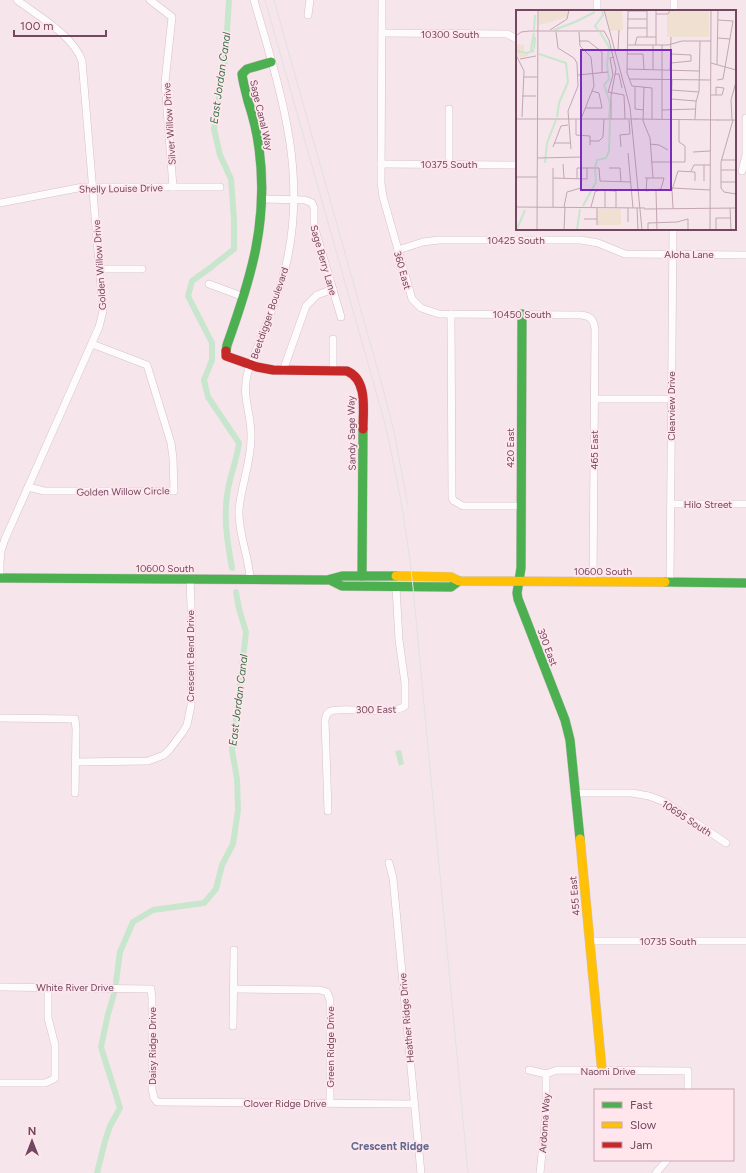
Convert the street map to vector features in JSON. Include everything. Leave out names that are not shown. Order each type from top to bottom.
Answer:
[{"type":"street","name":"Golden Willow Drive","points":[[0,563],[3,545],[92,344],[102,316],[83,66],[80,55],[70,40],[17,0]]},
{"type":"street","name":"Silver Willow Drive","points":[[150,0],[172,17],[165,82],[174,187]]},
{"type":"street","name":"Beetdigger Boulevard","points":[[250,579],[249,564],[241,534],[239,518],[240,502],[251,448],[251,427],[245,390],[246,378],[278,294],[286,266],[292,235],[294,200],[293,164],[289,131],[272,62],[254,0]]},
{"type":"street","points":[[308,15],[310,0]]},
{"type":"street","name":"360 East","points":[[382,0],[381,183],[383,197],[410,294],[420,308],[432,313],[451,314]]},
{"type":"street","name":"10300 South","points":[[382,33],[507,34],[516,38]]},
{"type":"street","name":"Sage Canal Way","points":[[226,356],[227,345],[253,269],[259,243],[263,199],[262,168],[258,140],[242,74],[245,69],[272,62]]},
{"type":"street","points":[[449,109],[449,164]]},
{"type":"street","points":[[744,172],[746,155],[746,118]]},
{"type":"street","name":"10375 South","points":[[381,164],[516,164]]},
{"type":"street","name":"Shelly Louise Drive","points":[[0,203],[71,189],[93,187],[220,187]]},
{"type":"street","name":"Sage Berry Lane","points":[[263,199],[308,201],[313,206],[313,222],[341,317]]},
{"type":"street","name":"Clearview Drive","points":[[670,583],[673,230]]},
{"type":"street","name":"10425 South","points":[[398,250],[423,242],[439,240],[581,240],[598,243],[617,252],[633,254]]},
{"type":"street","name":"Aloha Lane","points":[[633,254],[746,255]]},
{"type":"street","points":[[99,269],[142,269]]},
{"type":"street","points":[[209,284],[244,297]]},
{"type":"street","points":[[283,370],[306,306],[317,295],[333,290]]},
{"type":"street","points":[[451,314],[451,494],[454,501],[463,506],[521,506]]},
{"type":"street","name":"10450 South","points":[[451,314],[581,315],[592,318]]},
{"type":"street","name":"420 East","points":[[518,582],[521,568],[522,314]]},
{"type":"street","name":"465 East","points":[[592,318],[595,330],[593,582]]},
{"type":"street","points":[[333,339],[333,370]]},
{"type":"street","name":"Golden Willow Circle","points":[[28,487],[44,491],[174,491],[174,458],[148,365],[92,344]]},
{"type":"street","name":"Sandy Sage Way","points":[[226,356],[264,369],[347,371],[353,373],[358,379],[362,391],[363,404],[362,576]]},
{"type":"street","points":[[594,399],[672,399]]},
{"type":"street","name":"Hilo Street","points":[[671,504],[746,504]]},
{"type":"street","points":[[0,566],[0,578]]},
{"type":"street","name":"10600 South","points":[[0,578],[330,580],[342,576],[362,576],[450,577],[459,581],[746,583]]},
{"type":"street","name":"Crescent Bend Drive","points":[[76,762],[148,761],[164,755],[182,734],[191,706],[192,632],[190,579]]},
{"type":"street","name":"10600 South","points":[[330,580],[342,586],[396,587],[451,587],[459,581]]},
{"type":"street","name":"390 East","points":[[518,582],[518,599],[565,720]]},
{"type":"street","name":"300 East","points":[[328,811],[326,714],[330,710],[384,710],[401,708],[405,706],[405,683],[399,640],[396,587]]},
{"type":"street","points":[[0,718],[75,719],[75,793]]},
{"type":"street","name":"455 East","points":[[565,720],[570,740],[602,1071]]},
{"type":"street","name":"10695 South","points":[[575,793],[632,793],[654,798],[665,802],[726,843]]},
{"type":"street","name":"Heather Ridge Drive","points":[[389,863],[393,878],[421,1173]]},
{"type":"street","name":"10735 South","points":[[589,941],[746,941]]},
{"type":"street","points":[[234,950],[234,1026]]},
{"type":"street","name":"White River Drive","points":[[0,987],[151,988]]},
{"type":"street","points":[[0,1083],[45,1083],[50,1082],[55,1078],[54,1039],[48,1018],[48,987]]},
{"type":"street","name":"Daisy Ridge Drive","points":[[151,988],[152,1089],[154,1098],[157,1102]]},
{"type":"street","name":"Green Ridge Drive","points":[[234,989],[320,990],[327,992],[330,1000],[330,1103]]},
{"type":"street","name":"Naomi Drive","points":[[529,1070],[546,1074],[557,1070],[688,1071],[688,1089]]},
{"type":"street","name":"Ardonna Way","points":[[540,1173],[546,1115],[546,1074]]},
{"type":"street","name":"Clover Ridge Drive","points":[[157,1102],[414,1104]]},
{"type":"street","points":[[656,1173],[666,1161]]},
{"type":"shaded area","points":[[401,750],[404,764],[399,766],[395,751]]},
{"type":"waterway","name":"East Jordan Canal","points":[[229,0],[225,61],[214,129],[220,155],[231,179],[234,220],[234,249],[192,281],[188,296],[212,343],[212,360],[204,380],[208,397],[239,443],[228,489],[226,509],[227,538],[232,568]]},
{"type":"waterway","name":"East Jordan Canal","points":[[116,982],[120,952],[133,922],[153,910],[204,903],[216,889],[222,865],[233,844],[238,810],[237,779],[232,750],[246,632],[239,609],[236,592]]},
{"type":"waterway","name":"East Jordan Canal","points":[[97,1173],[110,1126],[120,1108],[101,1047],[114,994]]},
{"type":"tram line","points":[[265,0],[384,420],[401,503],[413,587],[468,1173]]},
{"type":"tram line","points":[[274,0],[380,378],[394,431],[408,506]]},
{"type":"traffic: fast","points":[[226,351],[244,296],[256,249],[262,200],[258,142],[255,124],[242,74],[247,69],[271,62]]},
{"type":"traffic: fast","points":[[522,314],[521,568],[517,593],[565,720],[570,740],[580,839]]},
{"type":"traffic: fast","points":[[362,576],[363,429]]},
{"type":"traffic: fast","points":[[0,578],[327,580],[342,576],[396,576]]},
{"type":"traffic: fast","points":[[330,580],[342,586],[451,587],[459,581]]},
{"type":"traffic: fast","points":[[665,582],[746,583]]},
{"type":"traffic: slow","points":[[396,576],[451,577],[459,581],[665,582]]},
{"type":"traffic: slow","points":[[580,839],[602,1071]]},
{"type":"traffic: jam","points":[[226,351],[226,356],[257,367],[273,370],[347,371],[354,375],[361,388],[363,396],[363,429]]},
{"type":"district","name":"Crescent Ridge","points":[[390,1146]]}]
